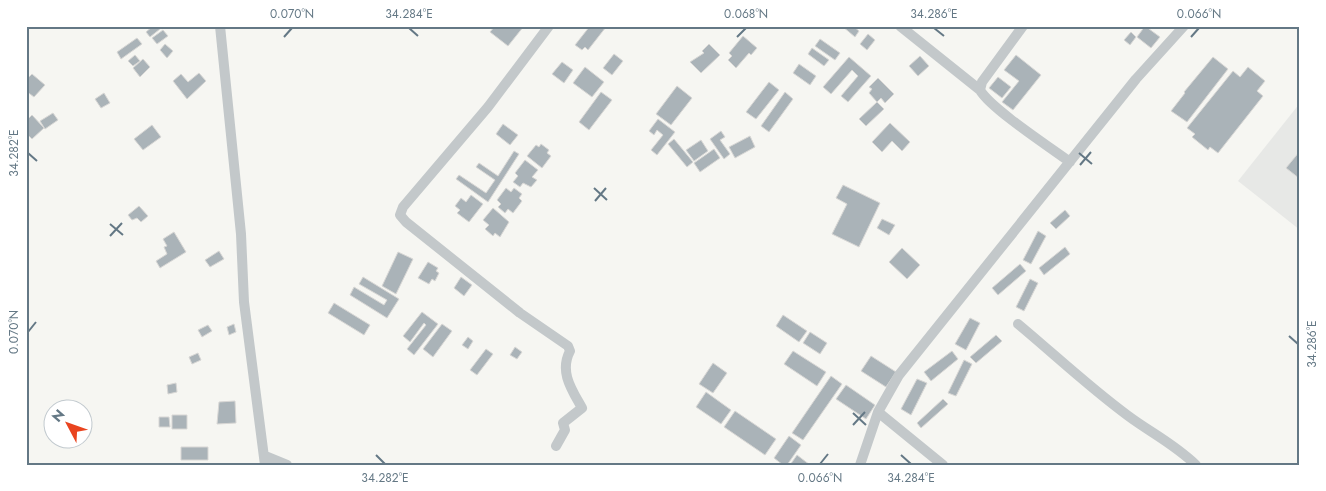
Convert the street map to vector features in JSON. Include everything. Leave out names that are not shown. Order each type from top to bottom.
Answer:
[{"type":"street","points":[[220,26],[241,225],[244,302],[265,460],[287,465]]},
{"type":"street","points":[[549,26],[488,107],[403,207],[400,215],[406,222],[520,313],[568,346],[570,352],[564,361],[567,380],[582,408],[562,423],[565,430],[556,446]]},
{"type":"street","points":[[900,26],[980,90],[985,97],[1004,113],[1070,162]]},
{"type":"street","points":[[980,90],[982,82],[1023,26]]},
{"type":"street","points":[[860,465],[878,412],[899,375],[1136,78],[1184,26]]},
{"type":"street","points":[[1018,324],[1108,401],[1168,441],[1196,465]]},
{"type":"street","points":[[878,412],[943,465]]},
{"type":"shaded area","points":[[1300,103],[1300,230],[1238,181]]},
{"type":"building","points":[[153,26],[160,29],[150,37],[146,32]]},
{"type":"building","points":[[495,26],[524,26],[508,46],[490,32]]},
{"type":"building","points":[[590,26],[606,27],[588,50],[585,47],[582,50],[575,45]]},
{"type":"building","points":[[842,26],[853,26],[859,31],[855,37]]},
{"type":"building","points":[[1145,26],[1160,37],[1151,48],[1137,37]]},
{"type":"building","points":[[163,30],[168,36],[157,44],[152,38]]},
{"type":"building","points":[[1131,32],[1136,37],[1130,45],[1124,40]]},
{"type":"building","points":[[868,34],[875,40],[867,50],[860,44]]},
{"type":"building","points":[[743,36],[757,48],[751,55],[749,53],[736,68],[728,60],[732,56],[729,53]]},
{"type":"building","points":[[137,38],[142,44],[121,59],[117,52]]},
{"type":"building","points":[[820,39],[840,53],[835,60],[815,46]]},
{"type":"building","points":[[165,44],[173,51],[167,58],[160,50]]},
{"type":"building","points":[[709,44],[720,55],[701,73],[690,62],[704,53],[702,51]]},
{"type":"building","points":[[812,48],[829,60],[824,66],[808,54]]},
{"type":"building","points":[[614,54],[623,61],[612,75],[603,68]]},
{"type":"building","points":[[135,55],[140,61],[133,66],[128,61]]},
{"type":"building","points":[[1016,55],[1041,75],[1013,110],[1002,102],[1019,81],[1004,70]]},
{"type":"building","points":[[920,56],[929,66],[918,76],[909,66]]},
{"type":"building","points":[[849,57],[871,76],[848,102],[841,96],[858,76],[852,70],[831,94],[823,87]]},
{"type":"building","points":[[1213,57],[1228,69],[1187,122],[1171,111]]},
{"type":"building","points":[[143,59],[150,67],[140,77],[133,68]]},
{"type":"building","points":[[562,62],[573,70],[564,83],[552,74]]},
{"type":"building","points":[[799,64],[816,76],[810,85],[793,73]]},
{"type":"building","points":[[585,67],[604,82],[592,97],[573,83]]},
{"type":"building","points":[[1248,67],[1265,81],[1257,91],[1263,96],[1218,153],[1210,147],[1208,150],[1192,137],[1195,134],[1187,128],[1233,71],[1240,77]]},
{"type":"building","points":[[199,73],[206,81],[187,99],[173,81],[181,74],[188,82]]},
{"type":"building","points":[[32,74],[45,85],[34,97],[26,91],[26,80]]},
{"type":"building","points":[[998,77],[1011,87],[1002,98],[989,88]]},
{"type":"building","points":[[878,78],[894,94],[885,103],[881,98],[877,102],[869,93],[872,89],[869,87]]},
{"type":"building","points":[[769,82],[779,90],[756,119],[746,112]]},
{"type":"building","points":[[677,86],[692,98],[671,125],[656,114]]},
{"type":"building","points":[[601,92],[612,100],[589,130],[579,122]]},
{"type":"building","points":[[785,92],[793,99],[769,132],[761,126]]},
{"type":"building","points":[[104,93],[110,103],[101,108],[95,99]]},
{"type":"building","points":[[877,102],[884,109],[866,126],[859,119]]},
{"type":"building","points":[[53,113],[58,120],[45,129],[40,121]]},
{"type":"building","points":[[32,115],[44,128],[32,139],[29,136],[26,138],[26,121]]},
{"type":"building","points":[[658,119],[675,132],[657,155],[651,150],[663,135],[657,130],[654,135],[649,131]]},
{"type":"building","points":[[890,123],[910,142],[902,151],[892,141],[882,152],[872,142]]},
{"type":"building","points":[[503,124],[518,135],[510,145],[496,134]]},
{"type":"building","points":[[152,125],[161,137],[143,150],[134,139]]},
{"type":"building","points":[[721,131],[725,137],[720,140],[730,154],[724,159],[710,139]]},
{"type":"building","points":[[750,136],[755,147],[735,158],[729,147]]},
{"type":"building","points":[[674,139],[693,162],[687,167],[668,144]]},
{"type":"building","points":[[701,140],[708,151],[694,161],[686,150]]},
{"type":"building","points":[[541,144],[549,150],[547,153],[551,156],[542,168],[527,156],[536,145],[539,147]]},
{"type":"building","points":[[714,149],[720,158],[700,172],[694,163]]},
{"type":"building","points":[[514,151],[519,154],[488,202],[456,179],[459,175],[486,193],[495,180],[476,167],[479,163],[498,176]]},
{"type":"building","points":[[1300,151],[1300,179],[1286,168]]},
{"type":"building","points":[[525,160],[538,170],[532,177],[537,180],[531,187],[523,183],[520,187],[513,182],[518,176],[515,173]]},
{"type":"building","points":[[843,185],[880,203],[859,247],[832,234],[847,204],[836,198]]},
{"type":"building","points":[[506,188],[511,192],[514,188],[522,194],[519,198],[522,201],[513,213],[508,209],[505,213],[498,207],[501,204],[497,200]]},
{"type":"building","points":[[471,195],[483,204],[469,222],[457,213],[460,210],[455,206],[461,198],[466,202]]},
{"type":"building","points":[[139,206],[148,216],[141,222],[137,218],[132,220],[128,215]]},
{"type":"building","points":[[493,208],[509,222],[500,237],[495,233],[493,236],[485,229],[489,225],[483,220]]},
{"type":"building","points":[[1065,210],[1070,216],[1056,229],[1050,223]]},
{"type":"building","points":[[882,219],[895,225],[889,235],[877,228]]},
{"type":"building","points":[[1038,231],[1046,236],[1031,264],[1023,260]]},
{"type":"building","points":[[174,232],[186,252],[160,268],[156,261],[167,254],[164,247],[167,246],[163,239]]},
{"type":"building","points":[[1065,247],[1070,254],[1044,275],[1039,268]]},
{"type":"building","points":[[902,248],[920,265],[907,279],[889,262]]},
{"type":"building","points":[[219,251],[224,259],[210,267],[205,260]]},
{"type":"building","points":[[398,252],[413,259],[396,294],[382,286]]},
{"type":"building","points":[[428,262],[438,268],[436,271],[439,273],[435,281],[432,279],[429,284],[418,278]]},
{"type":"building","points":[[1020,264],[1026,271],[998,295],[992,288]]},
{"type":"building","points":[[363,277],[399,299],[387,318],[350,295],[354,287],[384,305],[387,300],[359,284]]},
{"type":"building","points":[[461,277],[472,285],[464,296],[454,288]]},
{"type":"building","points":[[1030,279],[1038,283],[1024,311],[1016,307]]},
{"type":"building","points":[[334,303],[370,325],[364,335],[328,313]]},
{"type":"building","points":[[422,312],[438,324],[414,355],[407,349],[426,325],[424,323],[410,342],[403,336]]},
{"type":"building","points":[[783,315],[807,331],[799,342],[776,326]]},
{"type":"building","points":[[970,318],[980,323],[966,350],[955,344]]},
{"type":"building","points":[[234,324],[236,332],[229,335],[227,327]]},
{"type":"building","points":[[442,324],[452,331],[433,357],[423,349]]},
{"type":"building","points":[[208,325],[212,331],[202,337],[198,330]]},
{"type":"building","points":[[810,332],[827,343],[820,354],[803,343]]},
{"type":"building","points":[[996,335],[1002,341],[976,363],[970,357]]},
{"type":"building","points":[[468,337],[473,341],[468,349],[462,345]]},
{"type":"building","points":[[515,347],[522,352],[517,359],[510,355]]},
{"type":"building","points":[[486,349],[493,354],[477,375],[470,370]]},
{"type":"building","points":[[793,351],[826,372],[817,386],[784,364]]},
{"type":"building","points":[[952,351],[958,359],[931,381],[924,372]]},
{"type":"building","points":[[198,353],[201,360],[192,364],[189,357]]},
{"type":"building","points":[[871,356],[896,372],[886,387],[861,371]]},
{"type":"building","points":[[964,360],[972,364],[956,396],[948,393]]},
{"type":"building","points":[[713,363],[727,373],[713,393],[699,384]]},
{"type":"building","points":[[831,376],[842,384],[803,440],[792,433]]},
{"type":"building","points":[[917,379],[927,383],[911,415],[901,409]]},
{"type":"building","points":[[176,383],[177,392],[168,394],[167,385]]},
{"type":"building","points":[[846,385],[875,405],[866,419],[836,399]]},
{"type":"building","points":[[706,392],[731,410],[721,424],[696,407]]},
{"type":"building","points":[[943,399],[948,404],[921,428],[917,423]]},
{"type":"building","points":[[235,401],[236,423],[217,424],[219,402]]},
{"type":"building","points":[[735,411],[776,439],[765,455],[724,427]]},
{"type":"building","points":[[172,415],[187,415],[187,429],[172,429]]},
{"type":"building","points":[[159,417],[169,417],[170,427],[159,427]]},
{"type":"building","points":[[789,436],[801,445],[787,465],[783,465],[774,458]]},
{"type":"building","points":[[181,447],[208,447],[208,460],[181,460]]},
{"type":"building","points":[[797,455],[810,465],[790,465]]}]
